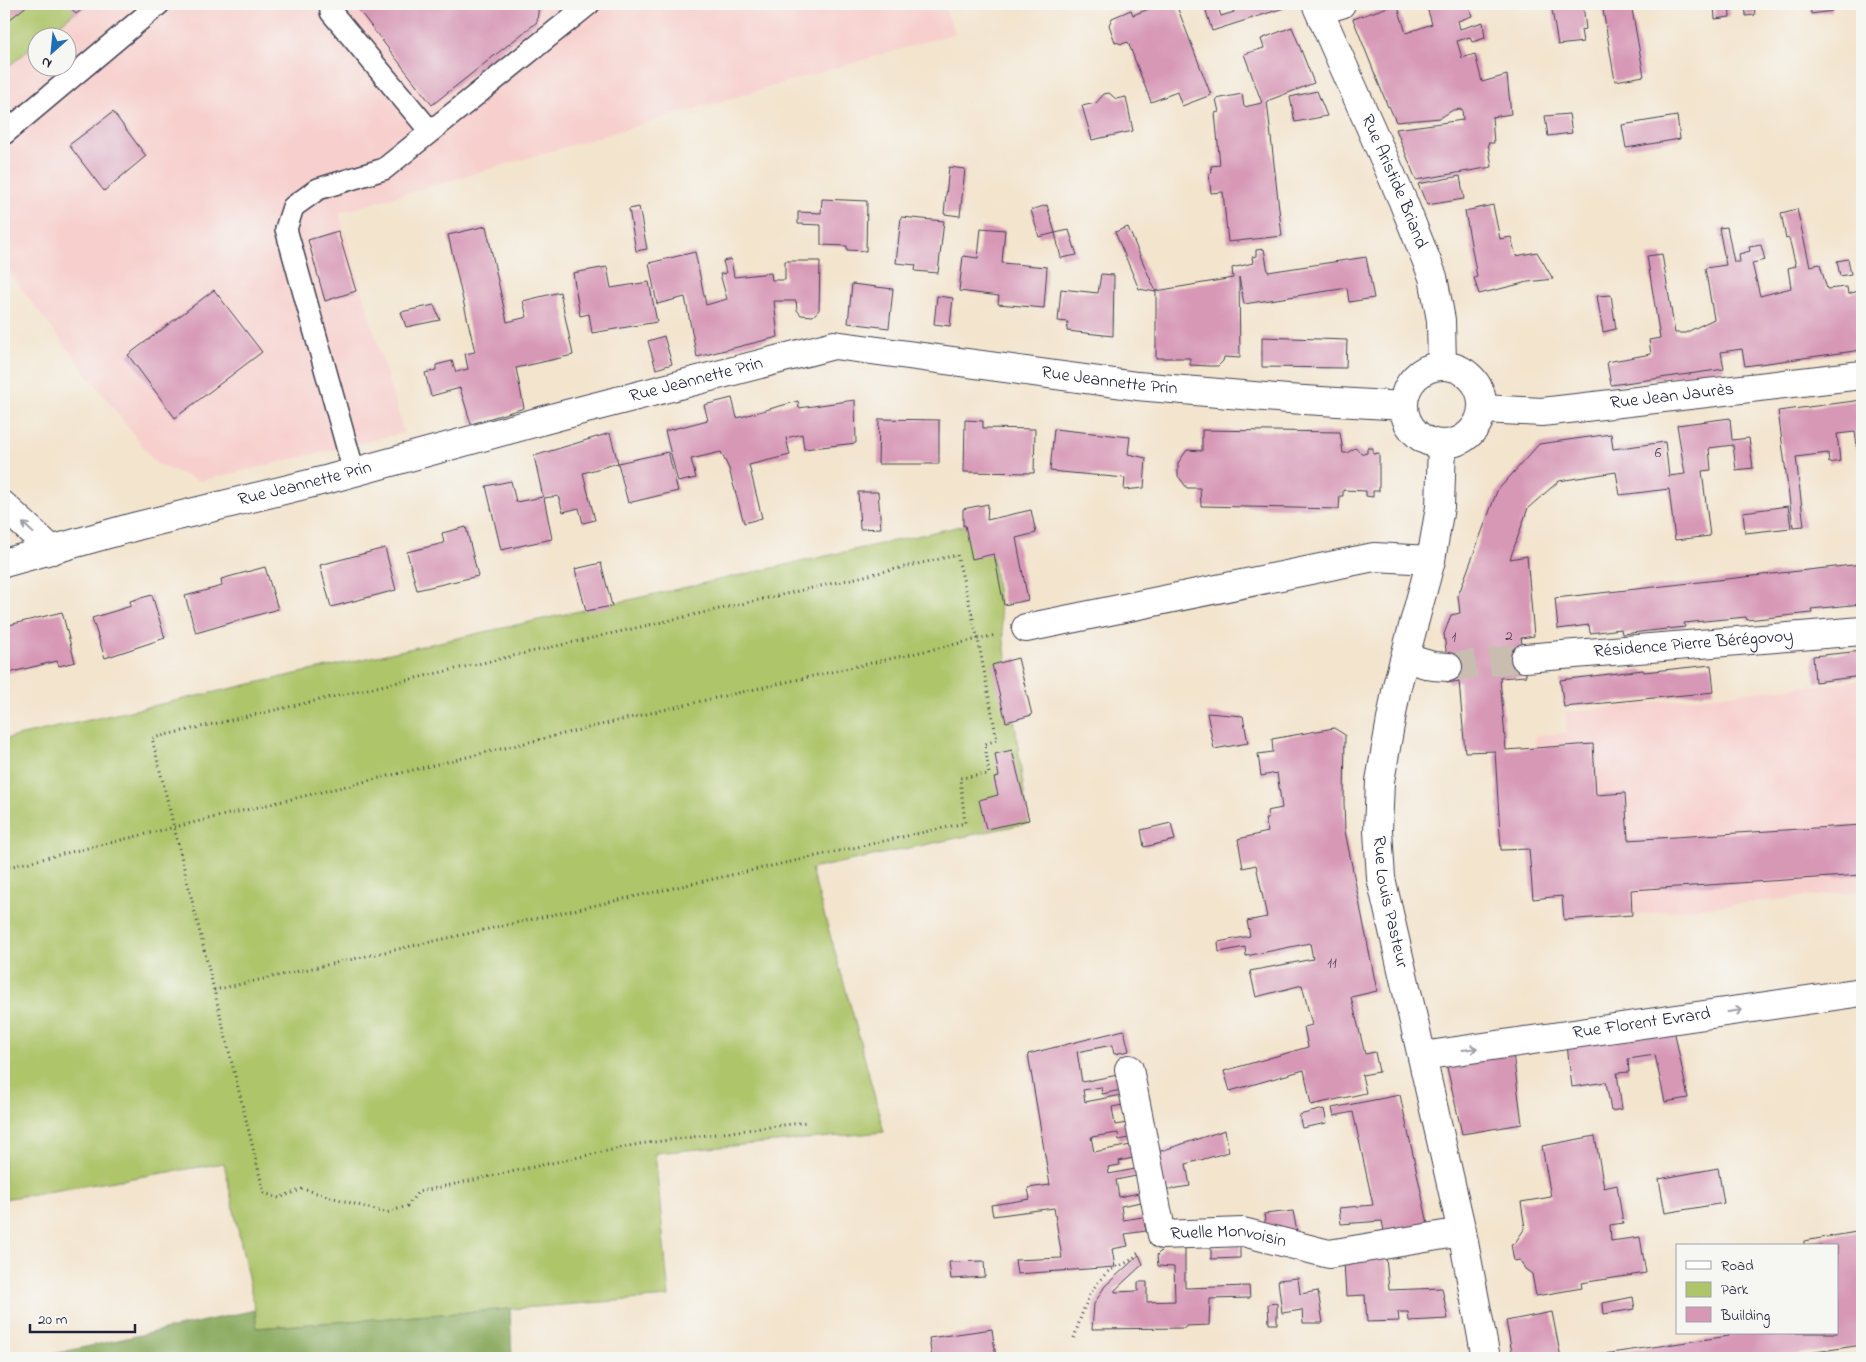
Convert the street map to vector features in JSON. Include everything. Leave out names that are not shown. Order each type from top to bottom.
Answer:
[{"type":"street","name":"Rue Aristide Briand","points":[[1325,6],[1434,277],[1441,320],[1442,366]]},
{"type":"street","name":"Rue Jeannette Prin","points":[[4,563],[137,526],[354,472],[568,413],[834,345],[1137,386],[1288,399],[1404,406]]},
{"type":"street","points":[[1442,366],[1454,368],[1466,374],[1476,384],[1481,396],[1482,409],[1479,420],[1473,430],[1464,438],[1453,443],[1442,444],[1430,442],[1420,437],[1406,418],[1404,406],[1405,396],[1414,378],[1422,372],[1442,366]]},
{"type":"street","name":"Rue Jean Jaurès","points":[[1482,409],[1542,412],[1862,375]]},
{"type":"street","name":"Rue Louis Pasteur","points":[[1442,444],[1440,507],[1431,560],[1397,686],[1380,781],[1378,831],[1381,878],[1462,1232],[1486,1358]]},
{"type":"street","points":[[4,506],[52,550]]},
{"type":"street","points":[[1026,628],[1374,558],[1431,560]]},
{"type":"street","name":"Résidence Pierre Bérégovoy","points":[[1525,658],[1862,631]]},
{"type":"street","points":[[1405,658],[1433,666],[1448,667]]},
{"type":"street","name":"Rue Florent Evrard","points":[[1422,1056],[1862,992]]},
{"type":"street","name":"Ruelle Monvoisin","points":[[1129,1069],[1162,1235],[1243,1232],[1329,1254],[1462,1232]]},
{"type":"lane","points":[[4,134],[159,4]]},
{"type":"lane","points":[[330,4],[331,12],[430,131]]},
{"type":"lane","points":[[354,472],[286,229],[293,207],[318,190],[384,169],[589,4]]},
{"type":"path","points":[[214,990],[965,823],[960,778],[989,774],[985,744],[997,740],[978,639],[957,555],[152,738],[174,827],[214,990],[264,1193],[278,1198],[303,1189],[386,1213],[406,1206],[418,1192],[619,1148],[807,1122]]},
{"type":"path","points":[[4,868],[684,705],[1026,628]]},
{"type":"path","points":[[1074,1338],[1089,1294],[1109,1272],[1133,1260],[1143,1247],[1162,1235]]},
{"type":"shaded area","points":[[85,4],[943,4],[955,33],[339,213],[404,433],[200,481],[156,464],[4,266],[4,70],[28,50],[28,78],[78,78],[78,28],[55,28]]},
{"type":"shaded area","points":[[1862,680],[1862,891],[1632,915],[1564,920],[1562,896],[1533,899],[1528,849],[1501,850],[1495,751],[1535,748],[1535,735],[1567,733],[1565,712]]},
{"type":"green space","points":[[4,4],[85,4],[55,28],[28,28],[28,50],[4,70]]},
{"type":"green space","points":[[988,520],[1028,823],[811,869],[852,1011],[884,1132],[655,1153],[669,1297],[256,1328],[255,1310],[224,1163],[4,1199],[4,739]]},
{"type":"green space","points":[[510,1309],[512,1358],[35,1358],[255,1310],[257,1328]]},
{"type":"building","points":[[4,4],[29,4],[4,24]]},
{"type":"building","points":[[68,4],[89,4],[76,14]]},
{"type":"building","points":[[354,4],[539,4],[537,22],[432,105]]},
{"type":"building","points":[[1162,4],[1176,4],[1211,95],[1182,106],[1177,92],[1151,102],[1128,42],[1122,44],[1115,42],[1109,25],[1112,18],[1131,10],[1133,15]]},
{"type":"building","points":[[1204,4],[1217,4],[1221,16],[1234,12],[1231,4],[1283,4],[1284,8],[1212,31]]},
{"type":"building","points":[[1397,4],[1406,33],[1432,24],[1426,4],[1468,4],[1472,16],[1458,21],[1460,29],[1483,22],[1485,38],[1472,42],[1470,37],[1457,41],[1462,58],[1475,54],[1482,82],[1507,75],[1511,114],[1492,117],[1494,143],[1488,143],[1492,167],[1416,180],[1396,129],[1463,120],[1462,109],[1453,110],[1440,118],[1396,122],[1388,107],[1353,19]]},
{"type":"building","points":[[1551,4],[1583,4],[1586,29],[1581,30],[1583,42],[1558,45]]},
{"type":"building","points":[[1602,4],[1631,4],[1644,76],[1615,81]]},
{"type":"building","points":[[1714,4],[1729,4],[1730,17],[1715,19]]},
{"type":"building","points":[[1745,4],[1754,4],[1755,15],[1746,16]]},
{"type":"building","points":[[1810,4],[1831,4],[1832,11],[1811,14]]},
{"type":"building","points":[[1292,27],[1314,83],[1267,101],[1282,236],[1228,242],[1223,192],[1211,193],[1209,174],[1212,173],[1211,166],[1220,165],[1215,113],[1219,112],[1216,99],[1242,94],[1244,107],[1262,103],[1244,54],[1264,48],[1261,39]]},
{"type":"building","points":[[1317,91],[1327,116],[1295,122],[1290,97]]},
{"type":"building","points":[[1109,93],[1116,99],[1126,97],[1133,131],[1092,140],[1082,106],[1096,103],[1104,94]]},
{"type":"building","points":[[113,112],[146,156],[104,191],[69,145]]},
{"type":"building","points":[[1569,114],[1572,133],[1548,136],[1545,116]]},
{"type":"building","points":[[1677,116],[1680,139],[1626,148],[1622,125]]},
{"type":"building","points":[[949,167],[965,169],[960,216],[944,214]]},
{"type":"building","points":[[1460,176],[1464,199],[1427,205],[1418,184]]},
{"type":"building","points":[[822,199],[867,201],[866,251],[847,250],[847,246],[821,245],[821,225],[798,224],[798,212],[821,213]]},
{"type":"building","points":[[1047,205],[1055,233],[1039,237],[1031,210]]},
{"type":"building","points":[[1493,205],[1500,239],[1511,237],[1516,256],[1537,252],[1553,279],[1528,282],[1479,294],[1474,278],[1477,277],[1465,211]]},
{"type":"building","points":[[639,207],[647,249],[636,251],[629,209]]},
{"type":"building","points":[[1797,209],[1810,266],[1820,264],[1827,289],[1847,287],[1848,294],[1862,290],[1862,350],[1745,366],[1742,349],[1721,352],[1724,369],[1611,385],[1607,362],[1651,354],[1649,340],[1660,338],[1647,256],[1662,254],[1675,333],[1685,333],[1714,319],[1705,268],[1726,265],[1719,228],[1727,227],[1734,262],[1740,262],[1739,254],[1750,251],[1749,247],[1761,245],[1765,260],[1752,263],[1760,296],[1791,288],[1788,268],[1796,266],[1789,238],[1786,239],[1781,213]]},
{"type":"building","points":[[901,217],[944,221],[938,273],[915,271],[916,265],[896,263]]},
{"type":"building","points":[[486,226],[507,322],[527,317],[523,301],[560,292],[573,355],[516,368],[524,408],[471,424],[460,388],[431,396],[425,373],[436,370],[436,365],[452,361],[456,372],[468,369],[465,354],[475,352],[448,235]]},
{"type":"building","points":[[1128,227],[1156,292],[1139,289],[1115,232]]},
{"type":"building","points":[[981,228],[1005,230],[1002,263],[1047,267],[1044,308],[998,304],[999,296],[959,291],[963,256],[978,258]]},
{"type":"building","points":[[1069,230],[1077,255],[1061,258],[1055,233]]},
{"type":"building","points":[[338,231],[356,291],[325,301],[308,240]]},
{"type":"building","points":[[1264,249],[1268,272],[1366,257],[1374,298],[1349,302],[1347,288],[1244,304],[1239,277],[1240,358],[1224,357],[1218,366],[1209,366],[1190,365],[1190,358],[1156,358],[1156,291],[1233,278],[1232,268],[1253,263],[1252,257],[1256,256],[1256,250]]},
{"type":"building","points":[[695,252],[706,305],[727,299],[720,274],[726,273],[723,261],[731,259],[734,277],[771,273],[772,280],[785,280],[785,261],[820,261],[819,310],[813,316],[801,315],[797,310],[796,301],[774,301],[778,337],[697,357],[685,297],[657,304],[649,263]]},
{"type":"building","points":[[1848,259],[1851,274],[1840,276],[1837,261]]},
{"type":"building","points":[[607,267],[611,288],[649,282],[657,322],[592,333],[589,314],[580,316],[573,273]]},
{"type":"building","points":[[1101,274],[1114,275],[1113,336],[1067,331],[1068,322],[1058,321],[1061,289],[1098,293]]},
{"type":"building","points":[[852,284],[893,289],[889,328],[848,323]]},
{"type":"building","points":[[214,290],[262,352],[175,418],[128,355]]},
{"type":"building","points":[[1611,295],[1616,329],[1603,332],[1597,296]]},
{"type":"building","points":[[937,296],[953,298],[950,326],[934,324]]},
{"type":"building","points":[[434,305],[440,320],[406,327],[401,312]]},
{"type":"building","points":[[664,336],[672,364],[656,369],[648,341]]},
{"type":"building","points":[[1262,337],[1347,340],[1346,368],[1262,367]]},
{"type":"building","points":[[732,398],[737,418],[798,401],[799,408],[855,400],[856,443],[804,449],[802,434],[786,438],[790,455],[749,465],[762,518],[744,523],[729,469],[721,452],[691,459],[696,478],[678,482],[665,431],[708,420],[704,405]]},
{"type":"building","points":[[1862,400],[1862,454],[1858,454],[1855,432],[1837,434],[1840,461],[1829,463],[1828,453],[1796,457],[1804,526],[1793,527],[1778,411]]},
{"type":"building","points":[[1730,418],[1732,440],[1749,438],[1753,468],[1736,470],[1733,445],[1709,448],[1711,470],[1702,471],[1710,536],[1675,540],[1669,489],[1620,495],[1616,472],[1559,481],[1528,508],[1510,559],[1527,556],[1534,636],[1521,638],[1526,676],[1500,678],[1506,750],[1593,744],[1596,795],[1625,793],[1628,840],[1862,825],[1862,875],[1631,890],[1632,915],[1564,920],[1562,896],[1533,899],[1529,849],[1501,850],[1495,751],[1465,752],[1459,681],[1448,683],[1444,634],[1451,615],[1460,613],[1458,596],[1497,491],[1539,444],[1611,434],[1613,449],[1665,442],[1669,476],[1685,474],[1677,425]]},
{"type":"building","points":[[879,419],[939,420],[939,464],[878,464]]},
{"type":"building","points":[[965,420],[983,421],[983,428],[1035,429],[1034,473],[964,472]]},
{"type":"building","points":[[1054,429],[1130,437],[1128,454],[1146,458],[1144,488],[1124,490],[1125,478],[1050,471]]},
{"type":"building","points":[[1202,430],[1340,432],[1343,453],[1347,453],[1355,448],[1363,454],[1367,453],[1367,448],[1373,448],[1373,454],[1379,453],[1379,491],[1373,491],[1373,497],[1366,496],[1366,491],[1343,490],[1343,496],[1340,496],[1339,509],[1201,506],[1200,488],[1187,488],[1178,476],[1178,463],[1187,450],[1202,451]]},
{"type":"building","points":[[610,433],[618,463],[583,473],[595,520],[583,523],[579,508],[563,512],[558,496],[544,498],[552,539],[501,550],[486,486],[511,481],[516,502],[543,497],[534,456]]},
{"type":"building","points":[[668,452],[678,491],[628,503],[618,463]]},
{"type":"building","points":[[858,492],[878,492],[881,528],[860,529]]},
{"type":"building","points":[[988,504],[987,520],[1031,510],[1036,533],[1016,538],[1028,600],[1004,605],[994,554],[972,559],[965,525],[963,526],[963,509]]},
{"type":"building","points":[[1788,506],[1791,528],[1745,533],[1743,512]]},
{"type":"building","points":[[466,527],[478,576],[417,590],[407,552],[444,543],[442,533]]},
{"type":"building","points":[[385,548],[396,590],[331,607],[320,565]]},
{"type":"building","points":[[601,563],[612,606],[586,611],[575,569]]},
{"type":"building","points":[[1862,564],[1862,604],[1811,609],[1812,613],[1747,620],[1746,617],[1684,623],[1685,627],[1622,634],[1621,629],[1590,633],[1589,625],[1558,629],[1555,598]]},
{"type":"building","points":[[265,567],[278,609],[196,633],[185,596],[222,586],[221,579]]},
{"type":"building","points":[[152,595],[165,638],[105,658],[92,618],[131,606],[130,601]]},
{"type":"building","points":[[62,612],[75,662],[59,666],[57,661],[4,674],[4,622],[8,621],[9,625]]},
{"type":"building","points":[[1862,651],[1862,676],[1815,682],[1813,656]]},
{"type":"building","points":[[1018,658],[1032,715],[1006,722],[992,665]]},
{"type":"building","points":[[1711,665],[1714,692],[1564,707],[1560,680],[1643,670],[1644,672]]},
{"type":"building","points":[[1207,713],[1243,716],[1248,743],[1214,749]]},
{"type":"building","points":[[1334,728],[1345,735],[1345,831],[1377,991],[1351,997],[1365,1054],[1375,1052],[1379,1072],[1362,1075],[1366,1093],[1311,1105],[1304,1070],[1230,1091],[1224,1071],[1308,1047],[1304,1027],[1312,1025],[1302,985],[1256,997],[1250,971],[1313,959],[1310,943],[1246,956],[1245,947],[1219,952],[1218,942],[1250,936],[1247,921],[1267,917],[1256,865],[1243,868],[1238,839],[1268,832],[1265,819],[1268,819],[1267,811],[1282,808],[1277,773],[1261,776],[1258,754],[1273,752],[1272,739]]},
{"type":"building","points":[[1012,750],[1029,820],[986,829],[979,800],[998,795],[994,778],[999,777],[995,754]]},
{"type":"building","points":[[1171,823],[1175,840],[1144,847],[1141,830]]},
{"type":"building","points":[[1674,1029],[1688,1098],[1665,1102],[1655,1055],[1628,1059],[1629,1072],[1617,1073],[1622,1109],[1611,1111],[1606,1082],[1572,1087],[1567,1045]]},
{"type":"building","points":[[1124,1030],[1129,1051],[1114,1054],[1112,1045],[1077,1052],[1082,1082],[1118,1075],[1121,1090],[1102,1094],[1101,1087],[1083,1090],[1085,1102],[1122,1095],[1123,1105],[1112,1107],[1115,1125],[1127,1123],[1129,1138],[1119,1140],[1118,1133],[1091,1137],[1094,1152],[1131,1145],[1133,1158],[1119,1161],[1120,1165],[1108,1167],[1109,1174],[1135,1169],[1136,1176],[1116,1180],[1119,1197],[1139,1193],[1141,1202],[1121,1206],[1123,1220],[1143,1217],[1146,1231],[1125,1234],[1128,1246],[1112,1249],[1115,1267],[1017,1274],[1015,1260],[1062,1258],[1054,1208],[993,1216],[991,1205],[1030,1199],[1028,1188],[1050,1185],[1028,1054]]},
{"type":"building","points":[[1513,1053],[1522,1124],[1462,1134],[1446,1063]]},
{"type":"building","points":[[1400,1095],[1430,1233],[1384,1231],[1382,1221],[1341,1224],[1339,1208],[1373,1205],[1353,1112],[1334,1116],[1332,1108]]},
{"type":"building","points":[[1324,1109],[1327,1123],[1302,1128],[1299,1115]]},
{"type":"building","points":[[1225,1130],[1229,1152],[1186,1164],[1190,1186],[1163,1190],[1158,1152]]},
{"type":"building","points":[[1595,1136],[1604,1188],[1617,1185],[1623,1223],[1610,1225],[1611,1241],[1640,1237],[1646,1273],[1581,1283],[1582,1288],[1536,1296],[1532,1274],[1525,1269],[1520,1260],[1514,1261],[1511,1244],[1515,1243],[1525,1228],[1521,1202],[1551,1197],[1542,1146]]},
{"type":"building","points":[[1718,1168],[1724,1203],[1665,1213],[1659,1179]]},
{"type":"building","points":[[1293,1211],[1297,1232],[1266,1228],[1264,1214]]},
{"type":"building","points":[[1862,1231],[1862,1345],[1775,1358],[1576,1358],[1729,1336],[1729,1334],[1838,1334],[1838,1244],[1804,1244],[1804,1241]]},
{"type":"building","points":[[1240,1246],[1240,1258],[1211,1259],[1211,1247]]},
{"type":"building","points":[[1164,1248],[1185,1248],[1185,1288],[1249,1286],[1250,1298],[1210,1299],[1209,1325],[1186,1326],[1186,1328],[1092,1329],[1094,1304],[1105,1286],[1139,1255],[1143,1264],[1115,1292],[1138,1291],[1138,1282],[1147,1282],[1147,1302],[1175,1301],[1174,1267],[1158,1266],[1157,1255]]},
{"type":"building","points":[[1386,1257],[1389,1290],[1442,1288],[1448,1319],[1409,1321],[1408,1312],[1398,1312],[1399,1321],[1367,1322],[1365,1295],[1346,1296],[1344,1262]]},
{"type":"building","points":[[984,1261],[985,1277],[951,1279],[949,1262]]},
{"type":"building","points":[[1298,1278],[1300,1294],[1318,1291],[1323,1323],[1303,1323],[1302,1310],[1282,1313],[1278,1280]]},
{"type":"building","points":[[1633,1297],[1635,1309],[1604,1314],[1603,1303]]},
{"type":"building","points":[[1277,1303],[1277,1324],[1269,1324],[1268,1304]]},
{"type":"building","points":[[1552,1312],[1561,1358],[1513,1358],[1506,1321]]},
{"type":"building","points":[[992,1329],[996,1358],[932,1358],[929,1338]]},
{"type":"tunnel","points":[[1448,667],[1525,658]]}]
